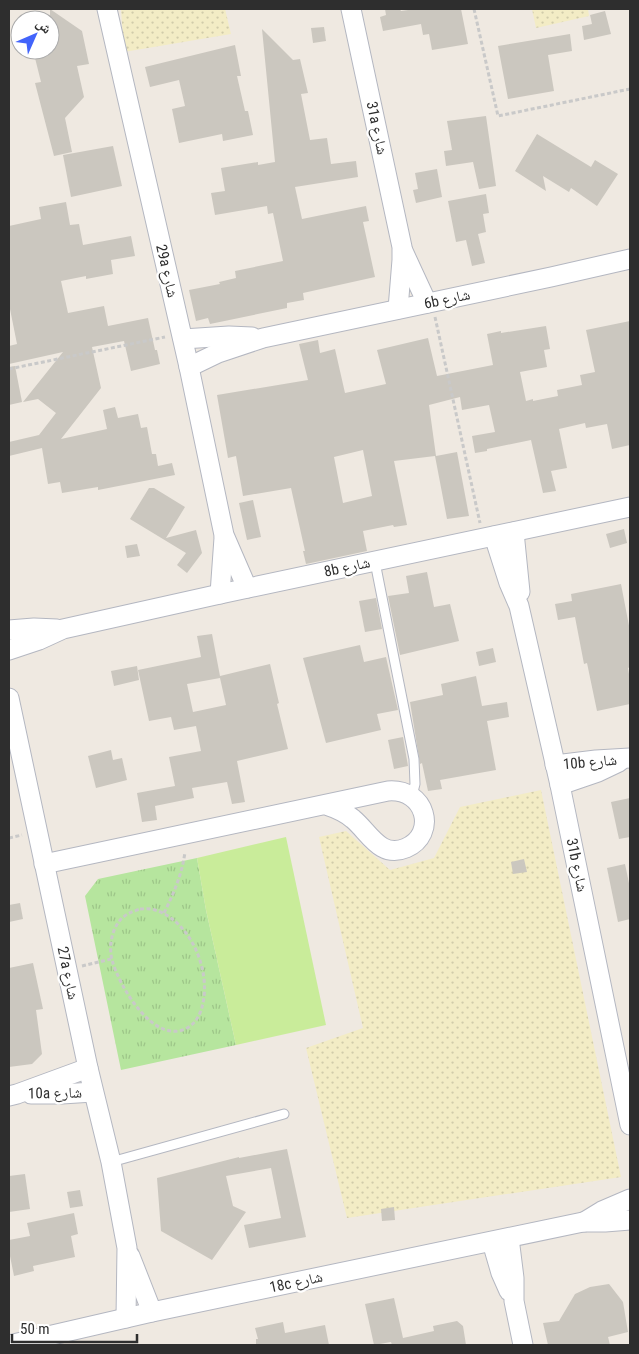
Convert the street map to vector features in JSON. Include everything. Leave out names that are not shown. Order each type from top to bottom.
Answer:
[{"type":"street","name":"29a شارع","points":[[107,9],[189,367],[224,535],[247,588]]},
{"type":"street","name":"31a شارع","points":[[351,9],[402,247],[398,309]]},
{"type":"street","name":"31a شارع","points":[[402,247],[429,302]]},
{"type":"street","name":"6b شارع","points":[[189,367],[218,353],[263,338],[630,259]]},
{"type":"street","name":"6b شارع","points":[[182,337],[229,336],[263,338]]},
{"type":"street","name":"8b شارع","points":[[9,650],[64,629],[247,588],[630,507]]},
{"type":"street","name":"31b شارع","points":[[514,532],[520,606],[556,765],[630,1125]]},
{"type":"street","name":"29a شارع","points":[[220,594],[224,535]]},
{"type":"street","name":"31b شارع","points":[[489,538],[520,606]]},
{"type":"street","name":"8b شارع","points":[[9,630],[34,628],[64,629]]},
{"type":"street","name":"27a شارع","points":[[9,698],[93,1092],[111,1162],[127,1248],[152,1312]]},
{"type":"street","name":"10b شارع","points":[[556,765],[627,758]]},
{"type":"street","name":"10b شارع","points":[[560,785],[598,772],[627,758]]},
{"type":"street","points":[[44,864],[187,834],[326,804],[388,791],[404,792],[412,796],[423,811],[423,830],[419,838],[404,849],[385,849],[375,842],[353,819],[326,804]]},
{"type":"street","name":"10a شارع","points":[[13,1095],[88,1068]]},
{"type":"street","name":"10a شارع","points":[[13,1095],[93,1092]]},
{"type":"street","name":"18c شارع","points":[[583,1222],[630,1199]]},
{"type":"street","name":"18c شارع","points":[[9,1345],[152,1312],[583,1222],[630,1220]]},
{"type":"street","points":[[500,1240],[501,1273],[514,1301],[523,1345]]},
{"type":"street","name":"27a شارع","points":[[126,1318],[127,1248]]},
{"type":"lane","points":[[375,562],[415,764],[415,784],[412,796]]},
{"type":"lane","points":[[111,1162],[284,1114]]},
{"type":"path","points":[[474,9],[498,116],[630,89]]},
{"type":"path","points":[[429,302],[489,538]]},
{"type":"path","points":[[9,369],[182,337]]},
{"type":"path","points":[[164,913],[180,875],[187,834]]},
{"type":"path","points":[[140,909],[152,909],[164,913],[180,925],[192,940],[200,958],[204,977],[202,1007],[192,1026],[181,1031],[170,1032],[158,1027],[149,1020],[126,992],[111,959],[113,934],[118,922],[128,914],[140,909]]},
{"type":"path","points":[[67,969],[111,959]]},
{"type":"green space","points":[[286,837],[326,1025],[236,1045],[206,910],[197,858]]},
{"type":"green space","points":[[197,858],[206,910],[236,1045],[121,1070],[85,896],[98,879]]},
{"type":"sand","points":[[121,9],[225,9],[231,34],[124,52]]},
{"type":"sand","points":[[532,9],[588,9],[589,16],[536,28]]},
{"type":"sand","points":[[541,790],[621,1177],[347,1218],[306,1048],[363,1028],[319,837],[346,831],[390,870],[434,858],[460,807]]},
{"type":"building","points":[[385,9],[400,9],[401,11],[415,9],[461,9],[468,44],[432,50],[429,34],[423,35],[421,24],[383,31],[380,17],[386,15]]},
{"type":"building","points":[[605,11],[611,34],[584,40],[582,26],[592,24],[590,15]]},
{"type":"building","points":[[60,16],[82,31],[89,64],[77,66],[84,97],[65,118],[72,152],[54,156],[35,83],[41,82],[36,60],[60,60]]},
{"type":"building","points":[[324,27],[326,41],[313,43],[311,28]]},
{"type":"building","points":[[262,29],[293,60],[300,59],[308,93],[301,94],[310,140],[327,138],[331,164],[356,161],[358,177],[295,187],[302,219],[366,206],[369,221],[363,222],[375,277],[303,293],[304,300],[287,303],[287,308],[210,324],[208,318],[196,321],[189,290],[220,284],[219,282],[236,278],[235,271],[283,261],[273,213],[268,214],[267,206],[215,215],[211,193],[225,191],[221,168],[258,162],[258,165],[275,162]]},
{"type":"building","points":[[570,34],[572,51],[548,55],[554,91],[508,99],[498,46]]},
{"type":"building","points":[[235,45],[241,76],[237,76],[253,135],[223,141],[222,134],[179,143],[172,109],[185,106],[179,80],[150,87],[145,67]]},
{"type":"building","points":[[486,116],[496,186],[479,189],[473,162],[446,166],[444,151],[452,150],[447,121]]},
{"type":"building","points":[[537,134],[591,167],[595,160],[618,174],[597,206],[571,188],[569,192],[543,176],[546,191],[515,171]]},
{"type":"building","points":[[113,146],[122,186],[71,197],[63,155]]},
{"type":"building","points":[[437,169],[442,197],[416,203],[413,190],[418,189],[415,173]]},
{"type":"building","points":[[486,194],[489,213],[483,214],[486,232],[478,234],[485,263],[472,266],[466,240],[456,242],[448,201]]},
{"type":"building","points":[[66,202],[70,225],[79,224],[83,245],[131,236],[135,256],[111,260],[113,274],[86,279],[86,276],[61,281],[68,313],[104,306],[108,326],[148,318],[160,364],[131,371],[124,341],[92,347],[101,388],[61,439],[107,429],[103,410],[115,407],[118,418],[138,414],[141,428],[147,427],[152,454],[156,454],[158,466],[172,463],[175,475],[98,490],[98,487],[62,493],[60,482],[48,484],[42,448],[9,456],[9,442],[39,435],[56,413],[38,399],[23,402],[63,352],[9,364],[9,346],[17,344],[9,304],[9,226],[41,219],[39,207]]},
{"type":"building","points":[[630,321],[630,445],[612,449],[607,424],[586,428],[585,423],[559,429],[567,468],[551,471],[556,491],[543,493],[531,440],[475,453],[472,436],[495,432],[489,405],[462,410],[460,397],[429,405],[436,456],[457,452],[469,516],[447,519],[435,456],[394,461],[407,525],[394,527],[393,525],[363,531],[367,551],[306,564],[303,551],[305,551],[291,488],[243,496],[236,456],[228,458],[217,395],[308,380],[299,344],[318,340],[320,353],[335,349],[345,393],[386,384],[377,350],[428,338],[437,376],[493,365],[487,334],[546,326],[550,349],[544,350],[547,367],[520,372],[526,401],[533,399],[533,401],[558,396],[557,390],[582,385],[580,375],[595,372],[586,330]],"holes":[[[363,450],[372,496],[343,503],[334,457]]]},
{"type":"building","points":[[15,366],[22,402],[9,405],[9,367]]},
{"type":"building","points":[[149,488],[154,488],[185,507],[166,538],[196,530],[202,553],[187,573],[177,565],[186,553],[130,519]]},
{"type":"building","points":[[253,500],[261,537],[247,540],[239,503]]},
{"type":"building","points":[[624,529],[627,543],[610,548],[606,534]]},
{"type":"building","points":[[137,544],[140,556],[127,558],[125,546]]},
{"type":"building","points":[[427,572],[434,607],[450,604],[459,641],[400,655],[388,596],[409,593],[406,576]]},
{"type":"building","points":[[621,584],[630,631],[630,667],[628,668],[630,704],[597,711],[587,663],[584,664],[575,617],[558,620],[555,604],[572,601],[571,594]]},
{"type":"building","points":[[376,598],[382,629],[365,632],[359,601]]},
{"type":"building","points":[[212,634],[220,676],[270,664],[288,749],[237,761],[245,802],[232,804],[227,782],[192,788],[194,798],[155,806],[157,820],[142,822],[137,793],[175,786],[169,757],[201,751],[196,726],[174,730],[171,717],[149,721],[138,670],[201,657],[197,636]],"holes":[[[220,678],[226,705],[193,712],[187,684]]]},
{"type":"building","points":[[360,645],[364,662],[386,657],[398,710],[377,714],[381,730],[326,743],[303,658]]},
{"type":"building","points":[[493,648],[496,662],[479,666],[476,652]]},
{"type":"building","points":[[137,666],[139,680],[114,686],[111,671]]},
{"type":"building","points":[[476,676],[482,706],[507,702],[509,717],[487,721],[496,770],[440,780],[442,789],[428,791],[422,763],[420,764],[410,702],[443,695],[441,684]]},
{"type":"building","points":[[403,737],[408,766],[394,769],[388,740]]},
{"type":"building","points":[[111,750],[113,760],[122,758],[127,780],[96,788],[88,756]]},
{"type":"building","points":[[630,798],[630,837],[619,839],[611,802]]},
{"type":"building","points":[[524,859],[527,872],[513,874],[511,862]]},
{"type":"building","points":[[625,864],[630,888],[630,919],[618,922],[607,868]]},
{"type":"building","points":[[20,903],[23,919],[9,922],[9,905]]},
{"type":"building","points":[[33,963],[43,1009],[36,1010],[42,1054],[32,1064],[9,1067],[9,968]]},
{"type":"building","points":[[287,1149],[306,1237],[249,1248],[244,1225],[281,1218],[271,1168],[226,1176],[233,1206],[246,1212],[212,1260],[161,1231],[157,1178],[239,1157]]},
{"type":"building","points":[[25,1174],[30,1209],[9,1212],[9,1176]]},
{"type":"building","points":[[80,1190],[83,1206],[70,1208],[67,1192]]},
{"type":"building","points":[[394,1207],[395,1220],[382,1221],[381,1209]]},
{"type":"building","points":[[74,1213],[78,1234],[71,1236],[75,1257],[33,1266],[34,1271],[14,1276],[9,1251],[9,1240],[30,1236],[27,1223]]},
{"type":"building","points":[[609,1284],[623,1302],[628,1332],[608,1337],[610,1345],[548,1345],[543,1323],[559,1321],[575,1294],[590,1287]]},
{"type":"building","points":[[394,1298],[403,1338],[434,1331],[433,1326],[457,1321],[463,1326],[466,1345],[392,1345],[391,1342],[374,1345],[365,1304]]},
{"type":"building","points":[[283,1322],[285,1333],[325,1325],[329,1345],[256,1345],[256,1339],[258,1339],[255,1328]]}]
